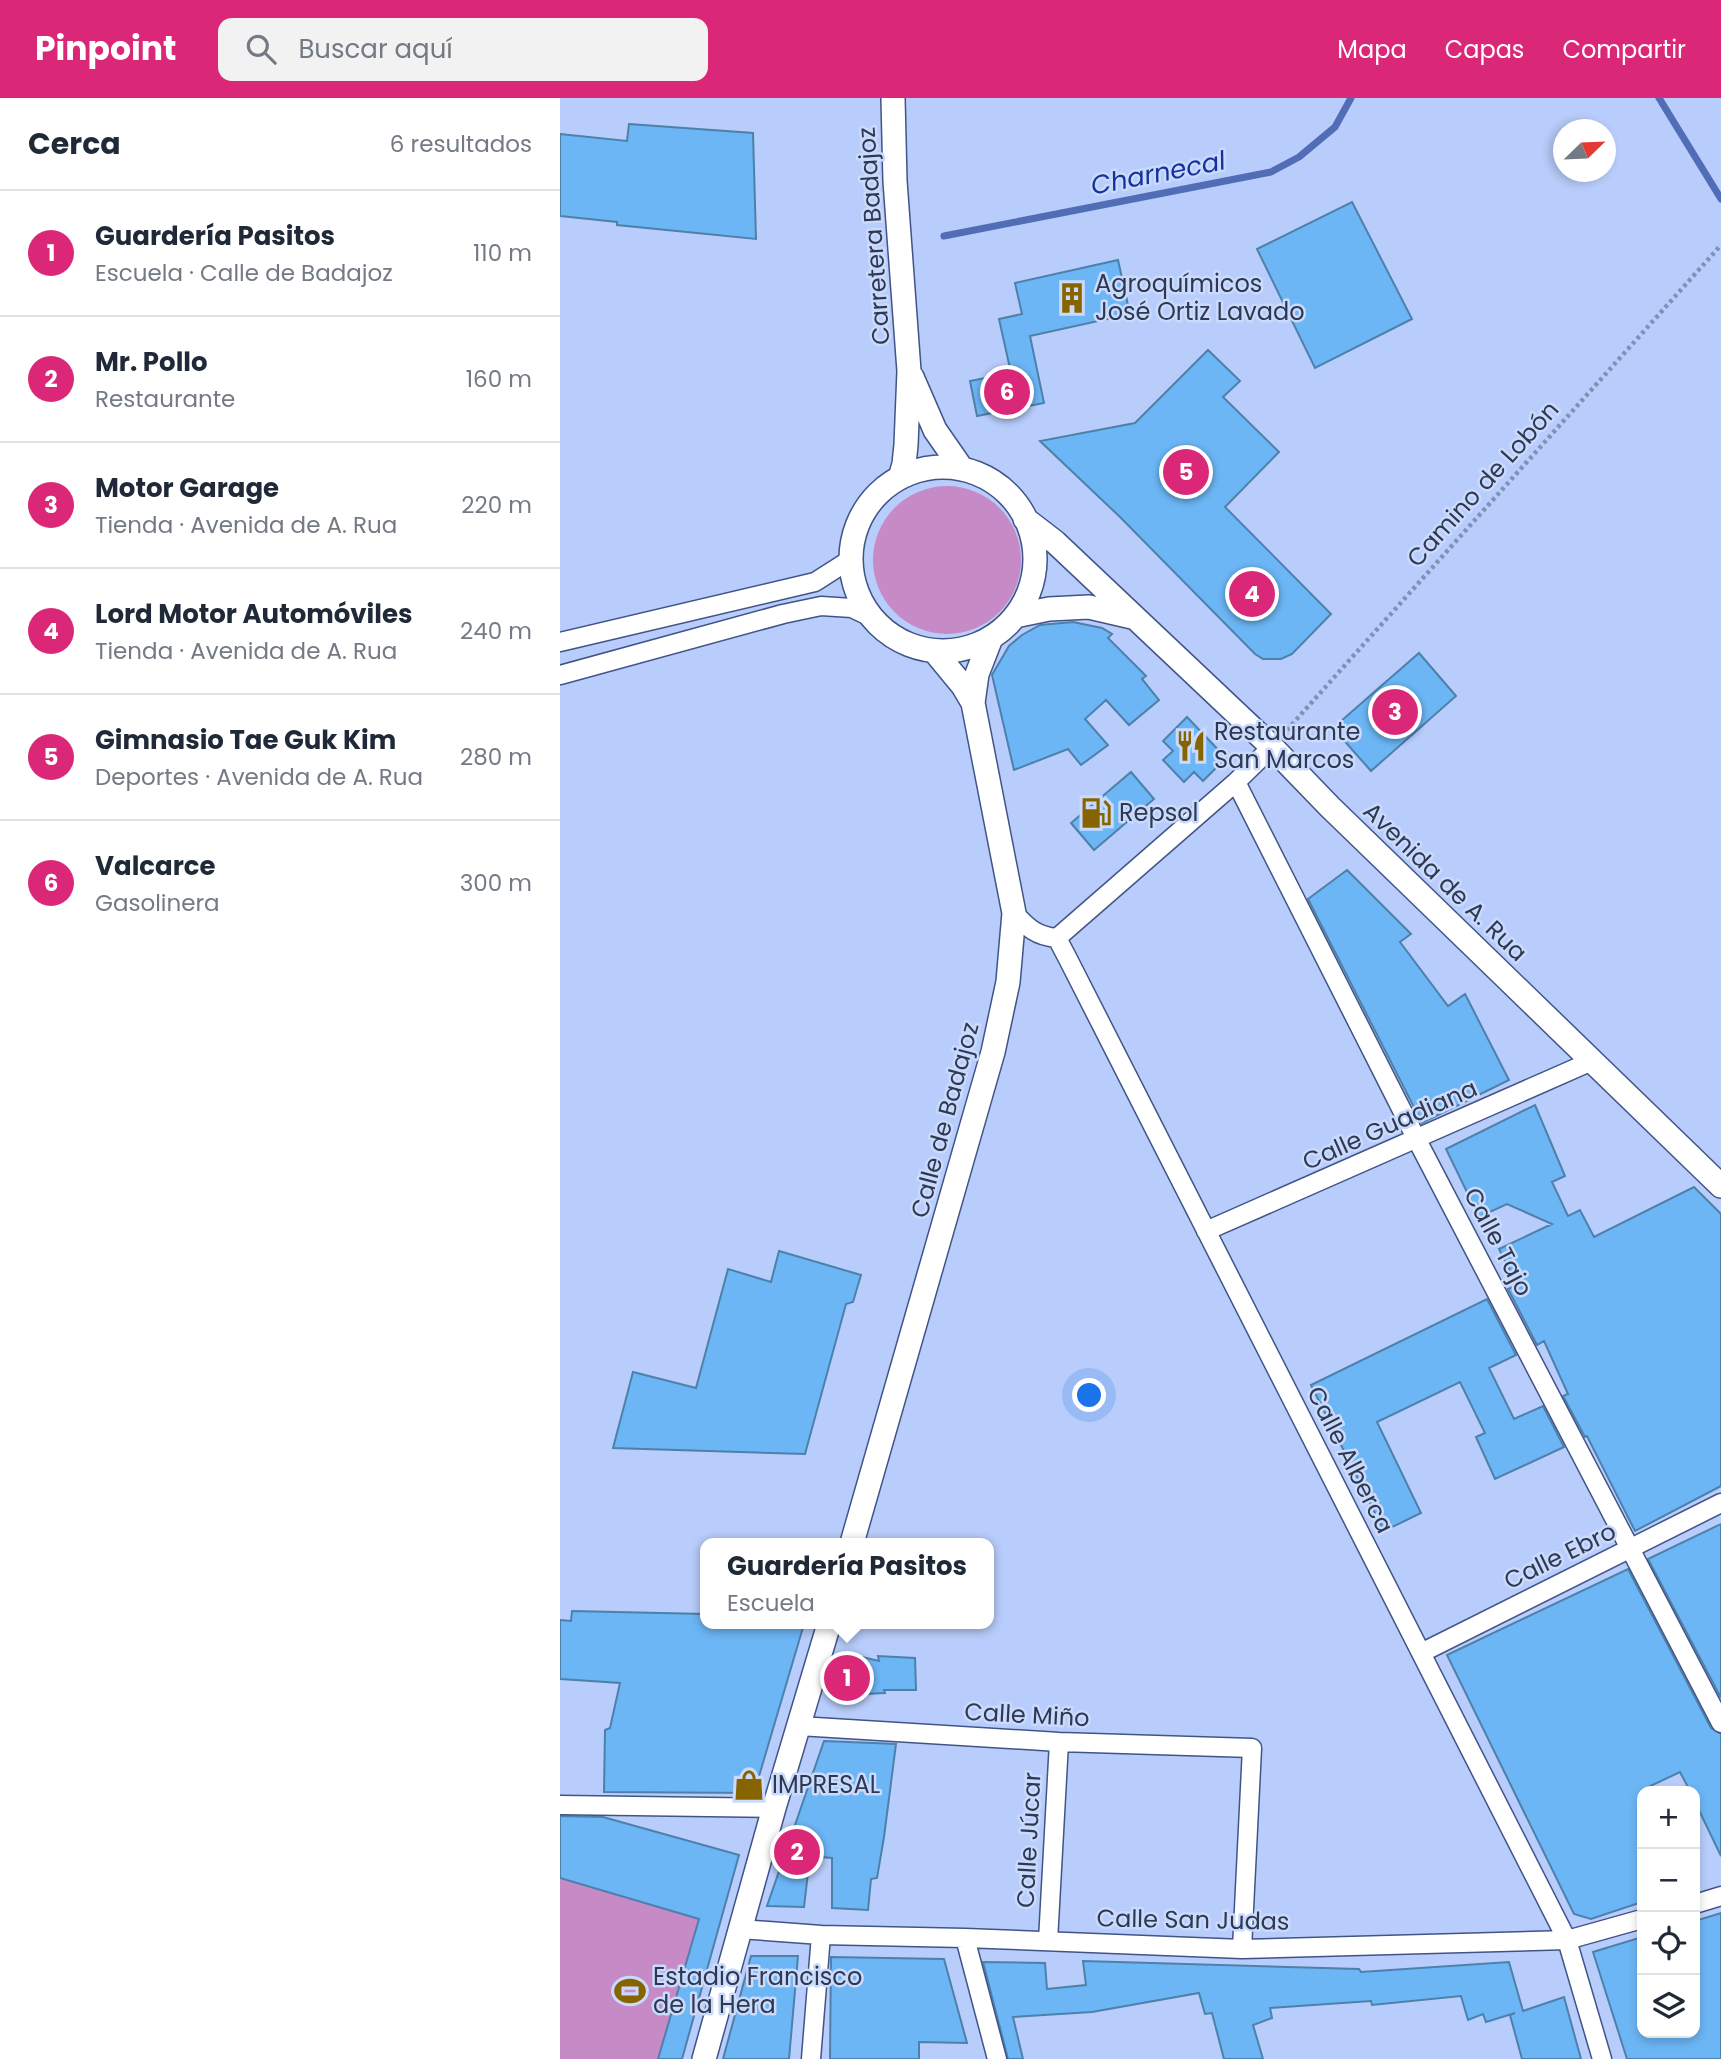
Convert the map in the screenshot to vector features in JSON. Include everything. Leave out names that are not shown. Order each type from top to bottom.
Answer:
[{"type":"street","name":"Carretera Badajoz","points":[[893,98],[895,181],[909,370],[906,445],[900,478]]},
{"type":"street","name":"Carretera Badajoz","points":[[909,370],[935,430],[960,467]]},
{"type":"street","points":[[960,467],[984,477],[1010,496],[1025,519],[1035,554],[1032,585],[1015,616],[991,638],[967,649],[935,652],[904,644],[880,627],[851,584],[852,547],[860,519],[876,495],[900,478],[927,468],[960,467]]},
{"type":"street","name":"Avenida de A. Rua","points":[[1025,519],[1055,542],[1272,747],[1330,807],[1721,1186]]},
{"type":"street","points":[[560,642],[815,582],[851,559]]},
{"type":"street","points":[[560,675],[821,606],[852,608],[873,618]]},
{"type":"street","name":"Avenida de A. Rua","points":[[1015,616],[1049,608],[1089,607],[1132,617]]},
{"type":"street","name":"Calle de Badajoz","points":[[853,1538],[993,1052],[1008,982],[1014,913],[973,703],[977,674],[991,638]]},
{"type":"street","name":"Calle de Badajoz","points":[[935,652],[963,686],[973,703]]},
{"type":"street","points":[[1014,913],[1030,930],[1043,937],[1058,939],[1272,747]]},
{"type":"street","name":"Calle Tajo","points":[[1236,782],[1417,1140],[1721,1723]]},
{"type":"street","name":"Calle Alberca","points":[[1058,939],[1567,1940],[1602,2059]]},
{"type":"street","name":"Calle Guadiana","points":[[1206,1231],[1592,1061]]},
{"type":"street","name":"Calle Ebro","points":[[1421,1653],[1721,1503]]},
{"type":"street","points":[[704,2059],[827,1629]]},
{"type":"street","name":"Calle Miño","points":[[799,1726],[1059,1742],[1252,1748],[1242,1949]]},
{"type":"street","name":"Calle Júcar","points":[[1048,1941],[1059,1742]]},
{"type":"street","points":[[560,1805],[774,1808]]},
{"type":"street","points":[[1700,1902],[1721,1896]]},
{"type":"street","name":"Calle San Judas","points":[[740,1929],[821,1935],[1242,1949],[1567,1940],[1637,1920]]},
{"type":"street","points":[[811,2059],[821,1935]]},
{"type":"street","points":[[965,1938],[997,2059]]},
{"type":"path","name":"Camino de Lobón","points":[[1272,747],[1721,245]]},
{"type":"shaded area","points":[[947,486],[975,492],[999,508],[1015,532],[1021,560],[1015,588],[999,612],[975,628],[947,634],[919,628],[895,612],[879,588],[873,560],[879,532],[895,508],[919,492]]},
{"type":"shaded area","name":"Estadio Francisco de la Hera","points":[[560,1816],[602,1817],[739,1855],[682,2059],[560,2059]]},
{"type":"building","points":[[629,124],[753,133],[756,239],[617,225],[617,222],[560,216],[560,134],[627,141]]},
{"type":"building","points":[[1352,202],[1412,319],[1315,368],[1257,249]]},
{"type":"building","name":"Agroquímicos José Ortiz Lavado","points":[[1118,260],[1130,314],[1030,336],[1044,403],[977,416],[970,381],[1011,373],[999,319],[1022,314],[1015,283]]},
{"type":"building","points":[[1208,350],[1240,381],[1223,397],[1279,452],[1225,507],[1331,614],[1292,654],[1281,659],[1263,659],[1255,654],[1120,517],[1040,441],[1135,423]]},
{"type":"building","points":[[1073,622],[1102,628],[1112,634],[1108,638],[1146,676],[1142,679],[1159,700],[1129,725],[1106,700],[1085,719],[1108,745],[1081,765],[1068,749],[1014,770],[992,675],[1009,646],[1022,635],[1040,625]]},
{"type":"building","points":[[1419,653],[1456,696],[1371,771],[1333,728]]},
{"type":"building","name":"Restaurante San Marcos","points":[[1187,717],[1226,758],[1203,781],[1194,772],[1184,782],[1163,760],[1173,751],[1163,741]]},
{"type":"building","points":[[1131,772],[1154,799],[1094,850],[1071,823]]},
{"type":"building","points":[[1347,870],[1411,934],[1400,942],[1448,1006],[1465,994],[1509,1080],[1422,1123],[1308,899]]},
{"type":"building","points":[[1535,1105],[1565,1176],[1552,1182],[1568,1216],[1580,1210],[1594,1237],[1694,1187],[1721,1214],[1721,1486],[1635,1531],[1587,1436],[1585,1437],[1563,1396],[1568,1394],[1544,1341],[1537,1345],[1508,1289],[1517,1285],[1499,1249],[1552,1224],[1507,1204],[1479,1217],[1446,1149]]},
{"type":"building","points":[[779,1251],[861,1275],[853,1302],[846,1304],[805,1454],[613,1448],[633,1372],[696,1388],[728,1269],[771,1282]]},
{"type":"building","points":[[1487,1299],[1516,1355],[1489,1368],[1514,1419],[1543,1406],[1564,1447],[1495,1479],[1476,1437],[1485,1433],[1460,1382],[1377,1422],[1421,1513],[1384,1531],[1311,1385]]},
{"type":"building","points":[[1721,1524],[1721,1698],[1648,1559]]},
{"type":"building","points":[[1628,1569],[1711,1728],[1721,1734],[1721,1856],[1700,1812],[1700,1786],[1687,1786],[1680,1772],[1650,1786],[1637,1786],[1637,1904],[1591,1919],[1574,1914],[1447,1655]]},
{"type":"building","points":[[572,1611],[700,1614],[700,1629],[803,1629],[754,1793],[604,1792],[605,1730],[610,1728],[620,1683],[560,1679],[560,1620],[571,1621]]},
{"type":"building","points":[[845,1653],[879,1661],[878,1656],[915,1658],[916,1690],[884,1690],[885,1693],[864,1694],[836,1687]]},
{"type":"building","points":[[824,1741],[896,1744],[884,1837],[877,1878],[871,1879],[868,1910],[832,1908],[832,1858],[810,1856],[804,1907],[767,1906]]},
{"type":"building","points":[[560,1816],[603,1817],[739,1855],[682,2059],[658,2059],[699,1919],[560,1878]]},
{"type":"building","points":[[1721,1913],[1721,2059],[1627,2059],[1593,1952],[1637,1939],[1637,2038],[1700,2038],[1700,1919]]},
{"type":"building","points":[[751,1956],[798,1956],[789,2059],[723,2059]]},
{"type":"building","points":[[831,1957],[944,1959],[967,2043],[919,2042],[919,2059],[830,2059]]},
{"type":"building","points":[[1083,1961],[1359,1969],[1361,1972],[1509,1962],[1523,2011],[1564,1997],[1581,2059],[1522,2059],[1510,2015],[1515,2013],[1486,2022],[1483,2014],[1468,2020],[1461,1996],[1372,2005],[1371,2001],[1270,2008],[1272,2018],[1253,2025],[1263,2059],[1224,2059],[1212,2013],[1205,2014],[1199,1993],[1092,2012],[1013,2017],[1023,2059],[1008,2059],[983,1962],[1045,1963],[1047,1989],[1086,1985]]},
{"type":"waterway","name":"Charnecal","points":[[944,236],[1271,172],[1299,157],[1335,127],[1351,98]]},
{"type":"waterway","points":[[1659,98],[1721,199]]},
{"type":"place","name":"Agroquímicos José Ortiz Lavado","points":[[1072,298]]},
{"type":"place","name":"Valcarce","points":[[1007,392]]},
{"type":"place","name":"Gimnasio Tae Guk Kim","points":[[1186,472]]},
{"type":"place","name":"Lord Motor Automóviles","points":[[1252,594]]},
{"type":"place","name":"Motor Garage","points":[[1395,712]]},
{"type":"place","name":"Restaurante San Marcos","points":[[1191,746]]},
{"type":"place","name":"Repsol","points":[[1096,813]]},
{"type":"place","name":"Guardería Pasitos","points":[[847,1678]]},
{"type":"place","name":"IMPRESAL","points":[[749,1785]]},
{"type":"place","name":"Mr. Pollo","points":[[797,1852]]},
{"type":"place","name":"Estadio Francisco de la Hera","points":[[630,1991]]}]
